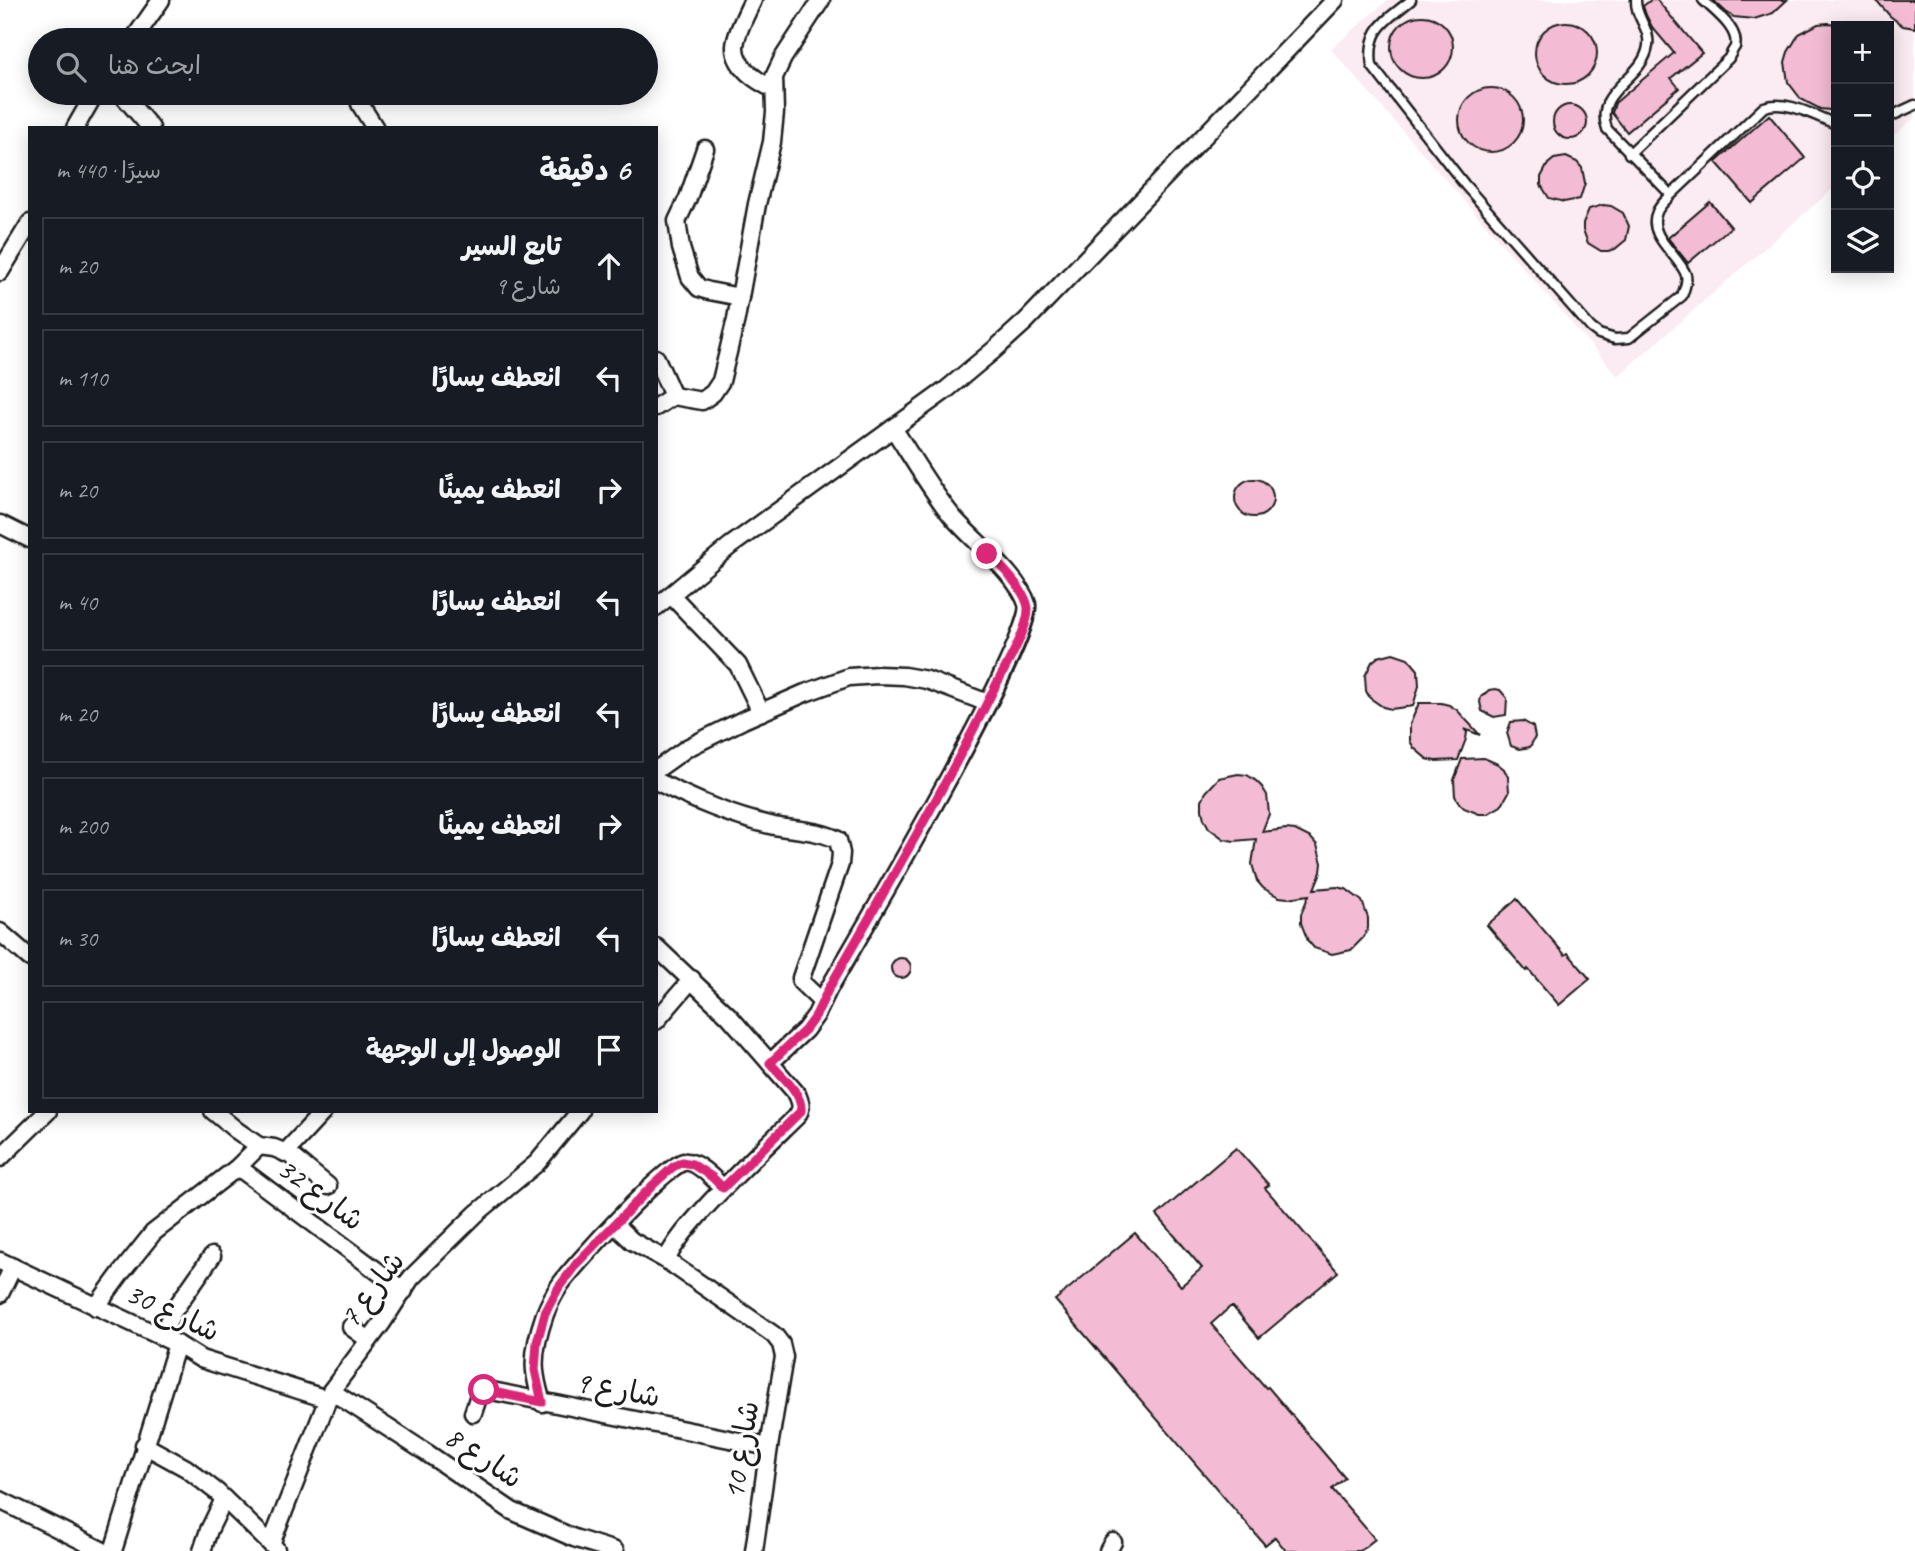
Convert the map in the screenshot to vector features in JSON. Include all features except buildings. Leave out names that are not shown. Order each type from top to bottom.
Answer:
[{"type":"street","points":[[141,28],[161,0]]},
{"type":"street","points":[[753,0],[736,40],[735,51],[744,68],[760,82],[774,89]]},
{"type":"street","points":[[658,406],[673,396],[702,401],[713,393],[721,381],[772,142],[774,77],[783,58],[821,0]]},
{"type":"street","points":[[658,605],[730,546],[946,390],[1026,321],[1335,0]]},
{"type":"street","points":[[76,126],[87,105]]},
{"type":"street","points":[[131,105],[149,126]]},
{"type":"street","points":[[361,105],[374,126]]},
{"type":"street","points":[[705,149],[677,221],[681,248],[690,277],[699,288],[740,297]]},
{"type":"street","points":[[0,272],[28,226]]},
{"type":"street","points":[[658,362],[673,396]]},
{"type":"street","points":[[770,1063],[805,1030],[822,1002],[959,759],[1025,624],[1027,614],[1027,603],[1021,591],[998,562],[970,537],[951,514],[893,428]]},
{"type":"street","points":[[0,524],[28,538]]},
{"type":"street","points":[[671,595],[738,665],[761,712]]},
{"type":"street","points":[[658,769],[687,748],[761,712],[849,677],[904,676],[927,680],[988,702]]},
{"type":"street","points":[[658,781],[722,812],[838,840],[841,864],[801,978],[801,982],[822,1002]]},
{"type":"street","points":[[0,933],[28,956]]},
{"type":"street","points":[[615,1224],[632,1241],[666,1261],[678,1239],[723,1188],[801,1111],[802,1105],[797,1094],[729,1016],[658,949]]},
{"type":"street","points":[[658,1019],[692,979]]},
{"type":"street","points":[[0,1158],[46,1113]]},
{"type":"street","points":[[215,1113],[259,1146],[285,1153],[328,1186]]},
{"type":"street","points":[[285,1153],[322,1113]]},
{"type":"street","name":"شارع 7","points":[[275,1548],[329,1395],[411,1279],[476,1214],[537,1163],[578,1113]]},
{"type":"street","points":[[96,1307],[153,1233],[238,1167],[259,1146]]},
{"type":"street","points":[[542,1402],[535,1370],[537,1342],[545,1313],[559,1287],[577,1263],[654,1184],[682,1162],[692,1164],[723,1188]]},
{"type":"street","name":"شارع 32","points":[[238,1167],[404,1291]]},
{"type":"street","points":[[161,1337],[172,1313],[212,1256]]},
{"type":"street","name":"شارع 10","points":[[666,1261],[774,1335],[781,1344],[784,1357],[754,1551]]},
{"type":"street","points":[[0,1294],[6,1264]]},
{"type":"street","name":"شارع 30","points":[[6,1264],[177,1344],[201,1359],[329,1395]]},
{"type":"street","points":[[351,1327],[369,1340]]},
{"type":"street","points":[[113,1551],[177,1344]]},
{"type":"street","name":"شارع 9","points":[[473,1413],[479,1395],[484,1390],[769,1447]]},
{"type":"street","name":"شارع 8","points":[[329,1395],[427,1453],[512,1511],[574,1538],[615,1551]]},
{"type":"street","points":[[144,1445],[187,1468],[275,1548]]},
{"type":"street","points":[[202,1551],[224,1499]]},
{"type":"street","points":[[0,1500],[103,1551]]},
{"type":"lane","points":[[1411,0],[1378,28],[1370,48],[1371,66],[1465,185],[1591,328],[1599,334],[1615,339],[1629,338],[1682,296],[1686,287],[1686,275],[1656,231],[1657,211],[1671,195],[1764,107],[1773,104],[1788,106],[1831,122]]},
{"type":"lane","points":[[1636,0],[1636,11],[1649,45],[1643,61],[1608,100],[1604,120],[1607,129],[1671,195]]},
{"type":"lane","points":[[1629,153],[1728,58],[1735,48],[1732,29],[1703,0]]},
{"type":"lane","points":[[1894,115],[1915,106]]},
{"type":"shaded area","points":[[1388,0],[1915,0],[1915,117],[1894,136],[1894,21],[1831,21],[1831,190],[1618,376],[1331,49]]},
{"type":"route","points":[[484,1390],[542,1402],[535,1370],[537,1342],[545,1313],[559,1287],[577,1263],[673,1167],[688,1162],[712,1177],[723,1188],[801,1111],[802,1105],[797,1094],[770,1063],[805,1030],[816,1015],[959,759],[1025,624],[1028,609],[1021,591],[998,562],[987,554]]}]
